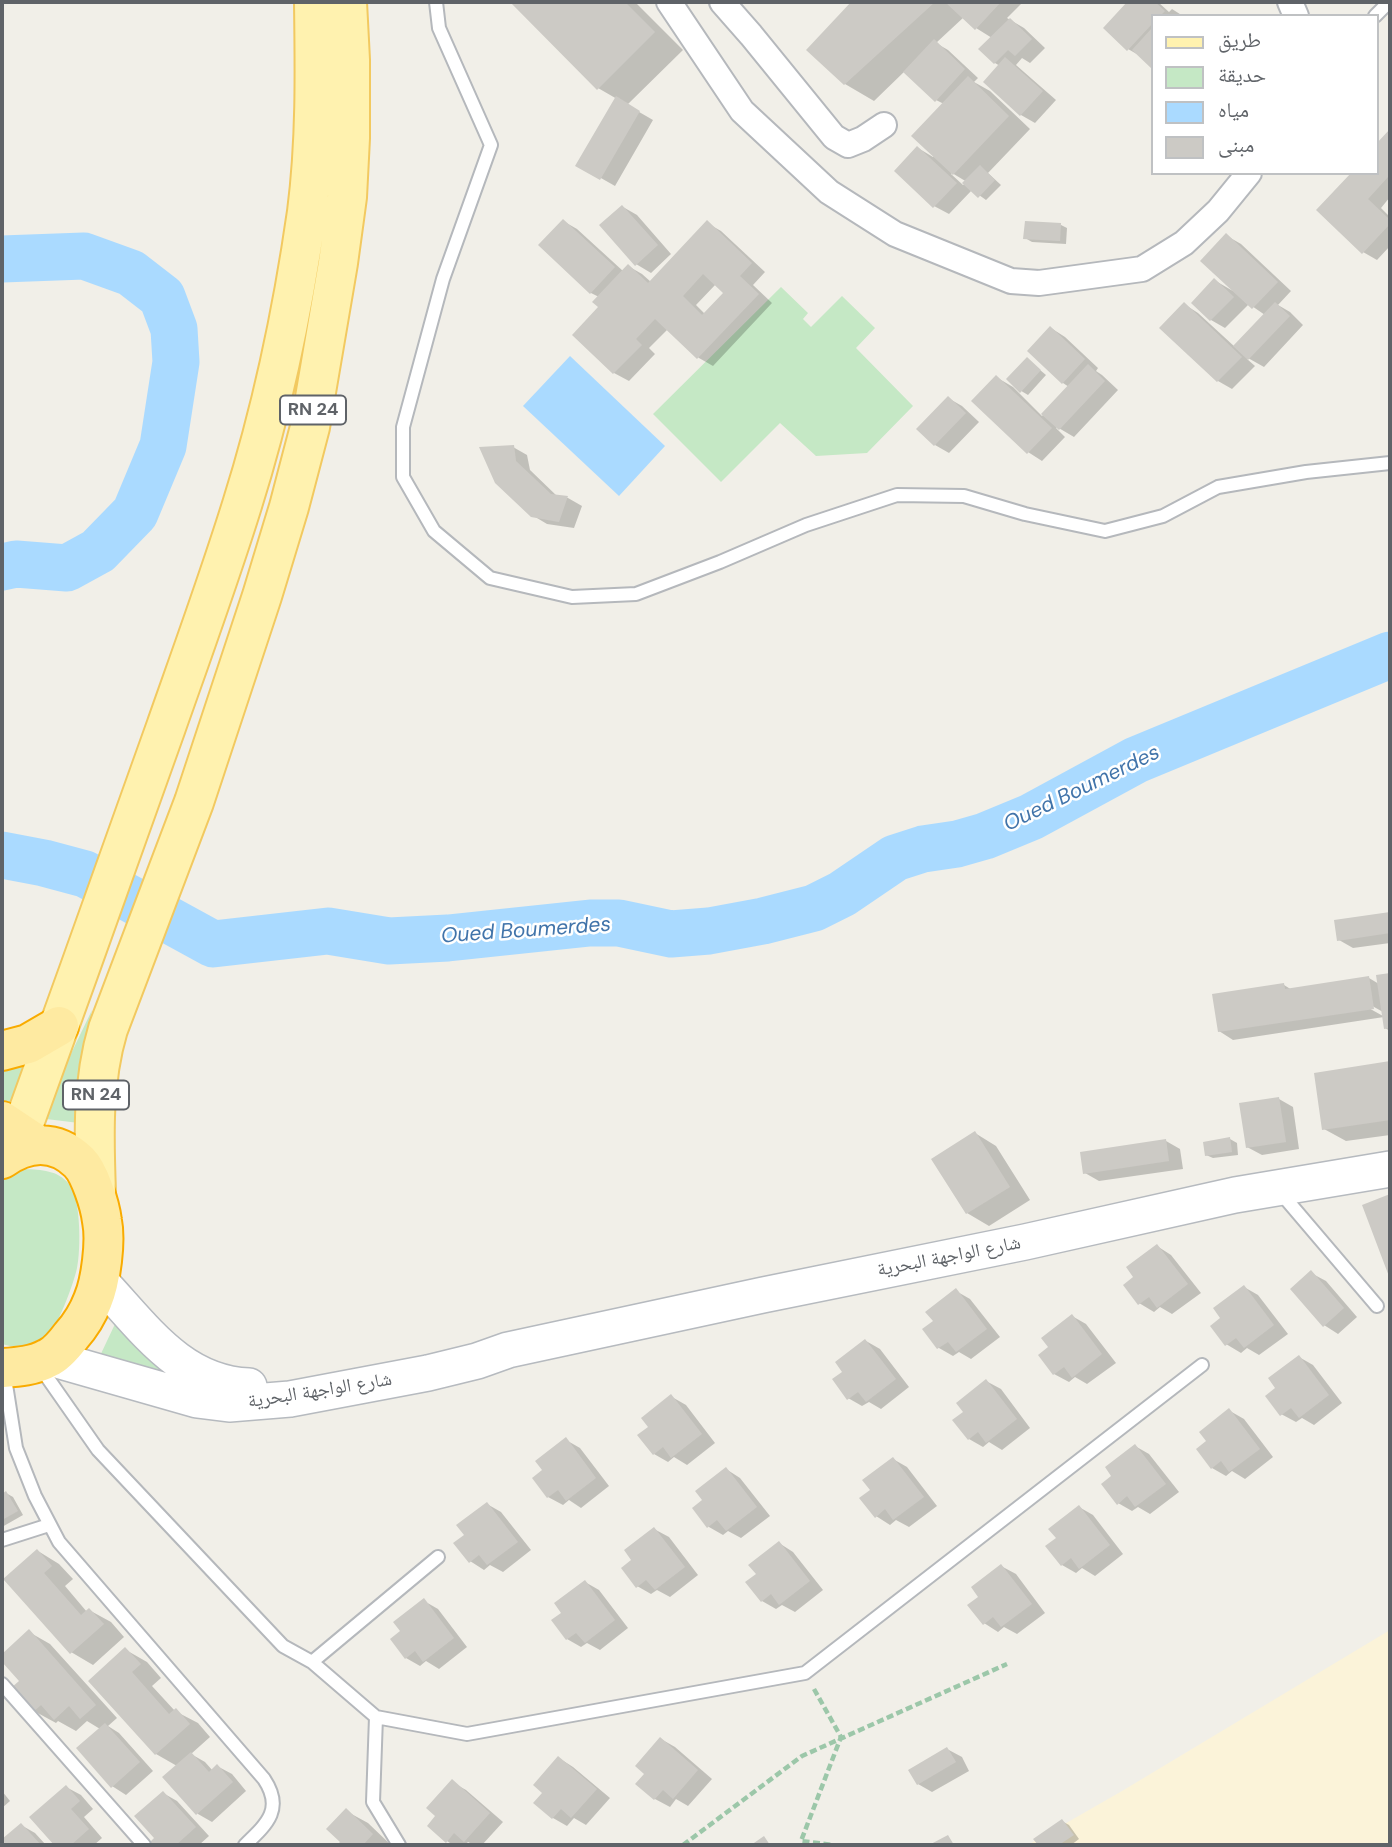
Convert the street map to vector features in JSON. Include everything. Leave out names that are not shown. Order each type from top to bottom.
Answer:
[{"type":"highway","points":[[2,1051],[27,1044],[59,1026]]},
{"type":"highway","points":[[15,1142],[58,1146],[80,1163],[96,1193],[103,1223],[102,1259],[94,1299],[79,1327],[23,1364]]},
{"type":"main road","name":"RN 24","points":[[15,1142],[77,979],[243,503],[287,332],[307,212],[313,153],[314,2]]},
{"type":"main road","name":"RN 24","points":[[96,1193],[95,1133],[102,1049],[194,802],[262,596],[310,426],[347,197],[350,60],[347,2]]},
{"type":"main road","name":"شارع الواجهة البحرية","points":[[23,1364],[197,1400],[229,1404],[290,1399],[428,1373],[508,1350],[763,1294],[1025,1242],[1235,1195],[1390,1168]]},
{"type":"main road","name":"شارع الواجهة البحرية","points":[[98,1279],[177,1360],[203,1376],[225,1384],[282,1385],[427,1356],[473,1349],[508,1350]]},
{"type":"street","points":[[669,2],[743,111],[829,192],[895,234],[1011,281],[1039,283],[1142,269],[1184,243],[1218,211],[1247,175]]},
{"type":"street","points":[[722,2],[834,137],[848,145],[884,125]]},
{"type":"lane","points":[[436,2],[439,28],[491,145],[443,279],[403,427],[403,477],[434,531],[490,578],[572,597],[636,594],[806,525],[897,495],[964,496],[1105,531],[1163,516],[1219,487],[1306,472],[1390,463]]},
{"type":"lane","points":[[1277,1188],[1377,1306]]},
{"type":"lane","points":[[23,1364],[16,1448],[49,1525],[59,1542],[270,1787],[273,1797],[270,1818],[265,1827],[245,1845]]},
{"type":"lane","points":[[23,1364],[108,1460],[283,1646],[312,1662],[376,1717],[467,1734],[805,1673],[1202,1365]]},
{"type":"lane","points":[[2,1541],[49,1525]]},
{"type":"lane","points":[[312,1662],[438,1557]]},
{"type":"lane","points":[[2,1684],[144,1845]]},
{"type":"lane","points":[[376,1717],[373,1802],[399,1845]]},
{"type":"path","points":[[683,1845],[802,1756],[1007,1664]]},
{"type":"path","points":[[805,1673],[841,1737],[802,1841],[833,1845]]},
{"type":"green space","points":[[781,287],[808,313],[803,319],[811,327],[842,296],[875,328],[856,348],[913,406],[867,453],[816,456],[780,423],[721,482],[653,414]]},
{"type":"green space","points":[[92,1010],[83,1055],[79,1123],[38,1118],[54,1089]]},
{"type":"green space","points":[[37,1054],[5,1112],[2,1109],[2,1067]]},
{"type":"green space","points":[[25,1169],[54,1173],[69,1184],[78,1212],[79,1249],[77,1268],[64,1307],[49,1335],[39,1343],[17,1347],[2,1344],[2,1184],[4,1180]]},
{"type":"green space","points":[[115,1324],[142,1347],[206,1393],[98,1360]]},
{"type":"sand","points":[[1390,1630],[1390,1845],[1028,1845],[1122,1791]]},
{"type":"water","points":[[570,356],[665,446],[619,496],[523,406]]},
{"type":"building","points":[[510,2],[625,2],[655,32],[597,90]]},
{"type":"building","points":[[851,2],[935,2],[844,85],[806,50]]},
{"type":"building","points":[[945,2],[1001,2],[975,30]]},
{"type":"building","points":[[1127,2],[1155,2],[1165,11],[1162,14],[1150,14],[1150,26],[1127,51],[1103,28]]},
{"type":"building","points":[[1010,18],[1032,39],[1015,56],[1008,50],[994,64],[978,49]]},
{"type":"building","points":[[1150,30],[1150,67],[1132,50]]},
{"type":"building","points":[[934,39],[965,69],[935,102],[903,72]]},
{"type":"building","points":[[1005,57],[1043,91],[1020,116],[983,82]]},
{"type":"building","points":[[968,76],[1009,116],[953,175],[911,136]]},
{"type":"building","points":[[616,96],[640,111],[600,180],[575,166]]},
{"type":"building","points":[[1390,129],[1390,179],[1388,177],[1368,199],[1388,218],[1390,215],[1390,224],[1362,254],[1316,210],[1349,175],[1378,175],[1378,142]]},
{"type":"building","points":[[917,146],[957,183],[933,208],[894,171]]},
{"type":"building","points":[[980,165],[995,180],[978,198],[962,183]]},
{"type":"building","points":[[622,205],[658,245],[635,266],[599,225]]},
{"type":"building","points":[[563,219],[615,267],[590,294],[538,245]]},
{"type":"building","points":[[707,220],[752,263],[740,276],[759,294],[697,359],[655,319],[636,339],[642,345],[613,374],[572,335],[598,307],[592,302],[628,264],[648,283]],"holes":[[[703,274],[723,293],[702,315],[683,296]]]},
{"type":"building","points":[[1025,221],[1061,223],[1060,241],[1023,239]]},
{"type":"building","points":[[1226,233],[1278,282],[1252,309],[1200,261]]},
{"type":"building","points":[[1214,278],[1234,297],[1210,321],[1191,303]]},
{"type":"building","points":[[1184,302],[1242,357],[1217,382],[1159,328]]},
{"type":"building","points":[[1275,302],[1290,316],[1248,360],[1233,346]]},
{"type":"building","points":[[1050,326],[1085,359],[1062,384],[1027,351]]},
{"type":"building","points":[[1027,357],[1041,370],[1020,393],[1006,379]]},
{"type":"building","points":[[1088,364],[1105,381],[1059,430],[1041,414]]},
{"type":"building","points":[[996,375],[1052,428],[1027,454],[971,401]]},
{"type":"building","points":[[948,396],[966,413],[934,446],[916,429]]},
{"type":"building","points":[[514,445],[516,461],[551,494],[568,496],[559,522],[531,517],[495,483],[479,447]]},
{"type":"building","points":[[1390,912],[1390,933],[1337,941],[1334,920]]},
{"type":"building","points":[[1390,973],[1390,1028],[1384,1029],[1376,975]]},
{"type":"building","points":[[1369,976],[1374,1009],[1218,1032],[1212,994],[1284,983],[1285,989]]},
{"type":"building","points":[[1390,1061],[1390,1120],[1322,1130],[1314,1073]]},
{"type":"building","points":[[1279,1097],[1286,1142],[1246,1148],[1239,1103]]},
{"type":"building","points":[[975,1131],[1010,1187],[966,1214],[931,1159]]},
{"type":"building","points":[[1230,1137],[1232,1152],[1205,1156],[1203,1142]]},
{"type":"building","points":[[1166,1139],[1169,1161],[1083,1174],[1080,1152]]},
{"type":"building","points":[[1390,1194],[1390,1279],[1362,1205]]},
{"type":"building","points":[[1157,1244],[1188,1284],[1157,1308],[1149,1297],[1138,1305],[1123,1285],[1133,1277],[1126,1267]]},
{"type":"building","points":[[1311,1270],[1344,1308],[1323,1327],[1290,1289]]},
{"type":"building","points":[[1244,1285],[1274,1325],[1244,1348],[1236,1338],[1225,1346],[1210,1326],[1220,1318],[1213,1308]]},
{"type":"building","points":[[956,1288],[987,1329],[956,1352],[948,1342],[937,1349],[922,1329],[933,1321],[925,1312]]},
{"type":"building","points":[[1072,1314],[1102,1354],[1072,1378],[1064,1367],[1053,1375],[1038,1355],[1048,1347],[1041,1338]]},
{"type":"building","points":[[865,1339],[896,1379],[866,1402],[858,1392],[847,1400],[832,1379],[842,1372],[835,1362]]},
{"type":"building","points":[[1299,1355],[1329,1395],[1299,1418],[1291,1408],[1280,1416],[1265,1396],[1275,1388],[1268,1378]]},
{"type":"building","points":[[986,1379],[1017,1419],[986,1443],[978,1432],[968,1440],[952,1420],[963,1412],[956,1403]]},
{"type":"building","points":[[671,1394],[702,1434],[671,1458],[663,1447],[653,1455],[637,1435],[648,1427],[641,1418]]},
{"type":"building","points":[[1229,1408],[1260,1449],[1229,1472],[1221,1461],[1211,1469],[1196,1449],[1206,1441],[1199,1432]]},
{"type":"building","points":[[566,1437],[596,1478],[566,1501],[558,1490],[547,1498],[532,1478],[542,1470],[535,1461]]},
{"type":"building","points":[[1135,1444],[1166,1484],[1135,1507],[1127,1496],[1117,1505],[1101,1484],[1111,1476],[1105,1467]]},
{"type":"building","points":[[893,1457],[924,1497],[893,1520],[885,1509],[875,1518],[859,1498],[870,1490],[862,1480]]},
{"type":"building","points":[[726,1467],[757,1507],[726,1531],[717,1520],[707,1528],[692,1508],[702,1500],[695,1491]]},
{"type":"building","points":[[6,1491],[18,1511],[2,1520],[2,1494]]},
{"type":"building","points":[[487,1502],[518,1542],[487,1565],[479,1555],[469,1563],[453,1543],[464,1535],[456,1525]]},
{"type":"building","points":[[1079,1505],[1110,1545],[1079,1569],[1071,1558],[1061,1566],[1045,1546],[1056,1538],[1048,1529]]},
{"type":"building","points":[[654,1527],[685,1567],[655,1590],[646,1580],[636,1588],[621,1568],[631,1560],[624,1550]]},
{"type":"building","points":[[779,1541],[810,1581],[779,1605],[771,1594],[761,1602],[745,1582],[756,1574],[748,1565]]},
{"type":"building","points":[[37,1549],[52,1566],[44,1573],[81,1615],[89,1608],[104,1624],[70,1654],[3,1579]]},
{"type":"building","points":[[1001,1564],[1032,1604],[1001,1627],[993,1617],[983,1625],[967,1605],[978,1597],[971,1587]]},
{"type":"building","points":[[585,1580],[615,1620],[585,1643],[576,1633],[566,1640],[551,1620],[561,1613],[554,1603]]},
{"type":"building","points":[[424,1598],[454,1638],[423,1662],[415,1651],[405,1659],[390,1639],[400,1631],[393,1622]]},
{"type":"building","points":[[29,1629],[96,1705],[80,1719],[69,1706],[54,1720],[41,1705],[33,1712],[11,1688],[19,1681],[2,1662],[2,1654]]},
{"type":"building","points":[[125,1647],[141,1664],[132,1672],[169,1714],[176,1708],[190,1724],[155,1755],[88,1681]]},
{"type":"building","points":[[105,1723],[140,1762],[111,1788],[76,1748]]},
{"type":"building","points":[[660,1737],[698,1770],[673,1799],[663,1790],[654,1800],[635,1784],[644,1774],[635,1766]]},
{"type":"building","points":[[947,1747],[956,1762],[917,1785],[908,1770]]},
{"type":"building","points":[[191,1752],[209,1772],[217,1764],[233,1782],[196,1815],[162,1777]]},
{"type":"building","points":[[558,1756],[597,1789],[571,1818],[561,1809],[552,1819],[533,1803],[542,1793],[533,1785]]},
{"type":"building","points":[[452,1779],[490,1813],[464,1842],[454,1833],[446,1843],[427,1826],[435,1816],[426,1808]]},
{"type":"building","points":[[66,1785],[80,1801],[71,1809],[89,1829],[71,1845],[54,1845],[29,1817]]},
{"type":"building","points":[[163,1791],[196,1827],[176,1845],[147,1845],[154,1838],[134,1816]]},
{"type":"building","points":[[346,1808],[373,1834],[363,1845],[337,1845],[340,1842],[326,1829]]},
{"type":"building","points":[[1062,1819],[1074,1835],[1059,1845],[1038,1845],[1033,1839]]},
{"type":"building","points":[[21,1823],[41,1845],[2,1845],[2,1839]]},
{"type":"building","points":[[948,1835],[954,1845],[929,1845]]},
{"type":"building","points":[[764,1836],[770,1845],[751,1845]]},
{"type":"waterway","name":"Oued Boumerdes","points":[[2,259],[84,256],[131,273],[162,297],[174,329],[176,362],[163,446],[135,513],[98,551],[67,568],[16,564],[2,567]]},
{"type":"waterway","name":"Oued Boumerdes","points":[[2,855],[85,874],[213,944],[328,931],[389,941],[448,938],[590,923],[619,923],[671,934],[709,931],[814,908],[842,894],[895,858],[985,836],[1031,817],[1136,760],[1390,655]]}]
